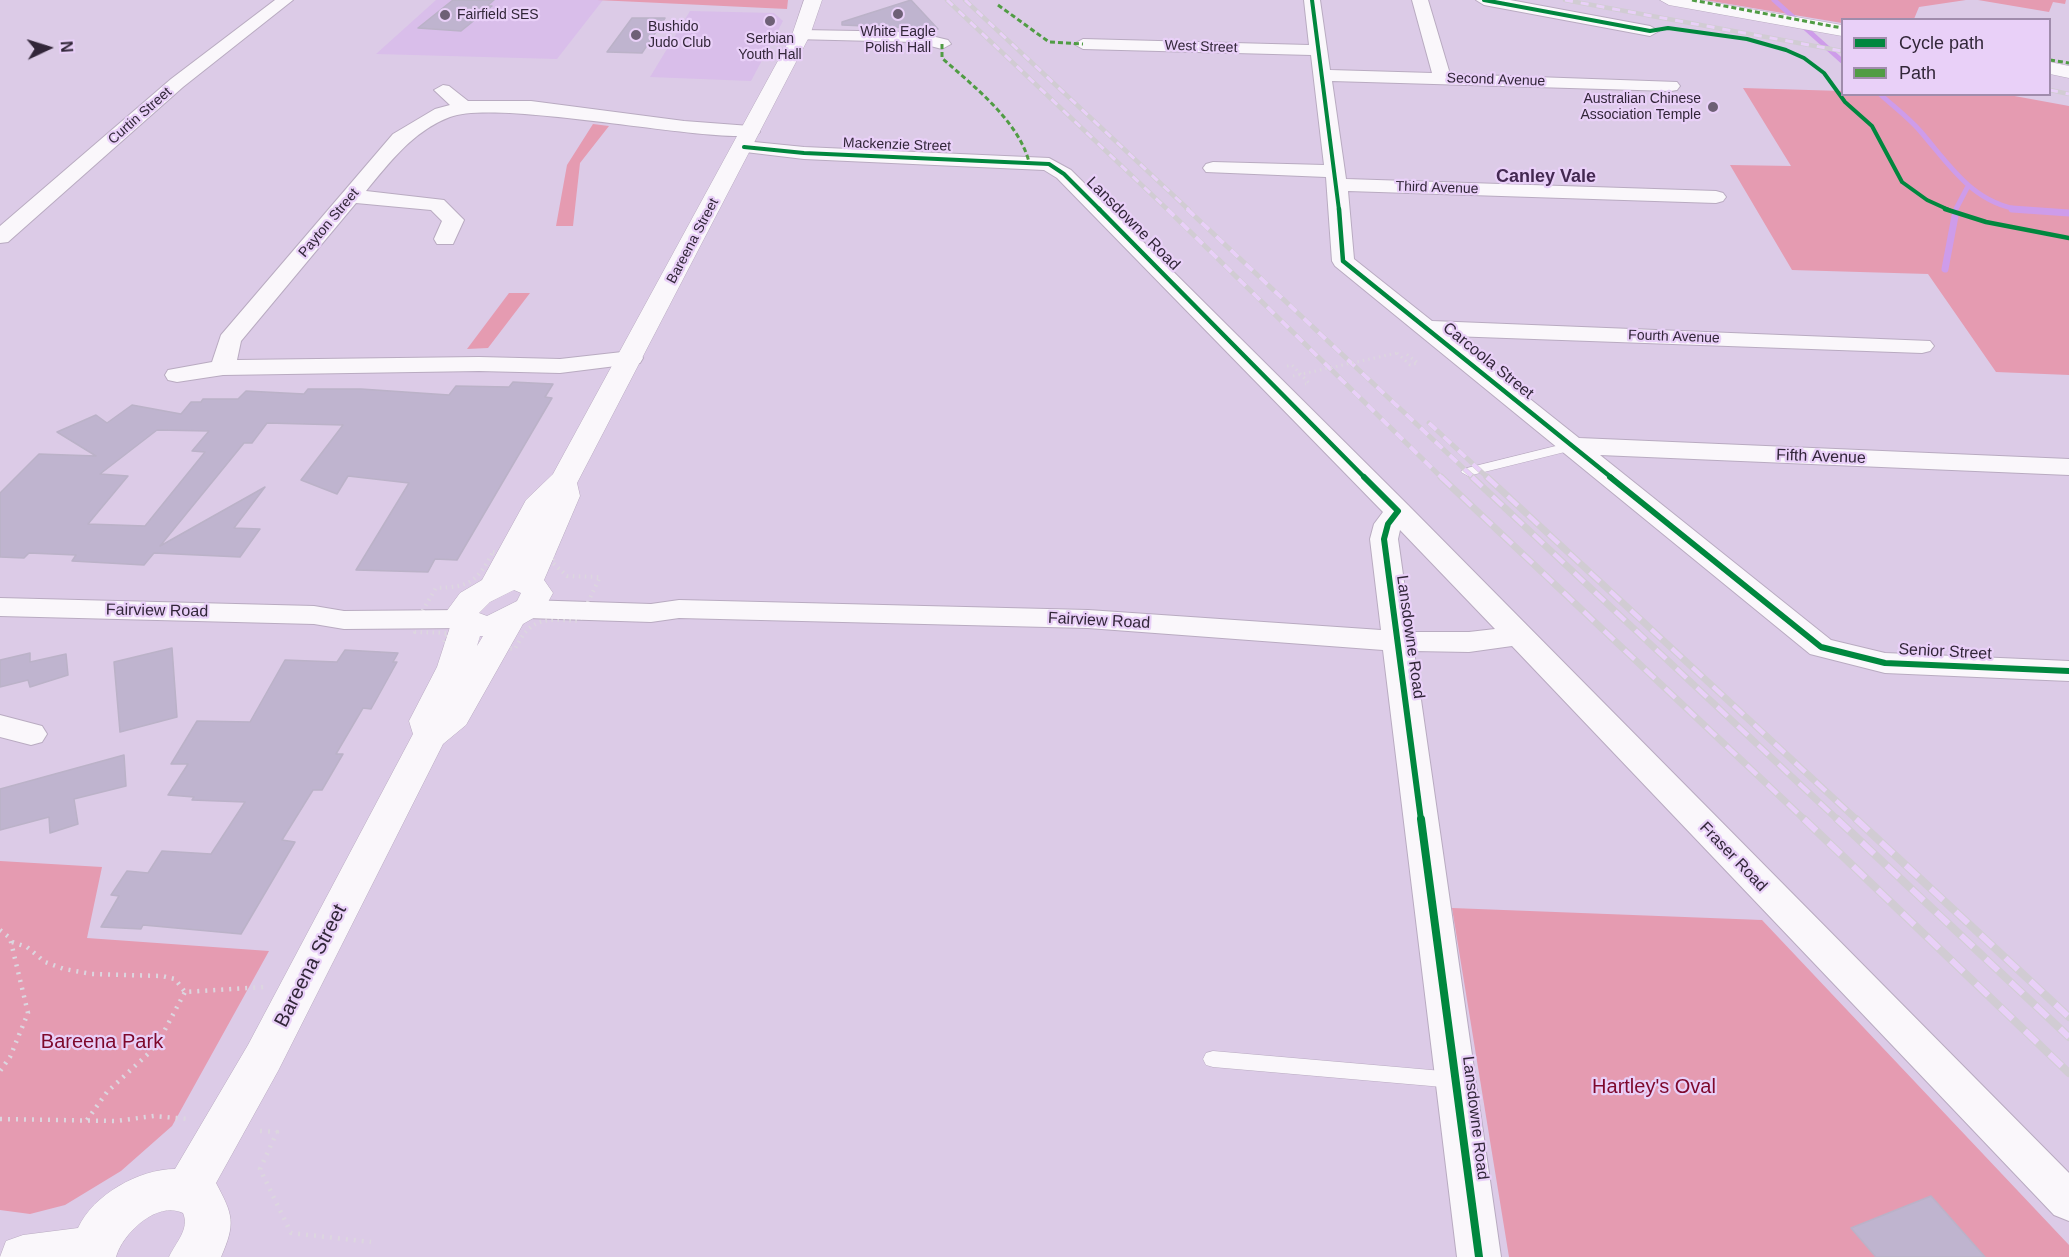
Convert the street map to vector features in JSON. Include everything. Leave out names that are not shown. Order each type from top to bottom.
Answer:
[{"type":"main road","points":[[1669,0],[1841,31]]},
{"type":"main road","name":"Bareena Street","points":[[429,736],[427,721],[454,667],[475,607],[541,500],[565,479],[747,140],[801,35],[813,4]]},
{"type":"main road","points":[[2051,68],[2069,72]]},
{"type":"main road","name":"Bareena Street","points":[[187,1191],[227,1126],[429,736],[454,717],[524,600],[565,496],[565,479]]},
{"type":"main road","points":[[517,580],[524,600],[486,627],[475,607],[517,580]]},
{"type":"main road","points":[[22,1257],[92,1253],[100,1231],[113,1215],[131,1202],[150,1193],[169,1190],[187,1191],[199,1197],[207,1207],[210,1220],[204,1255]]},
{"type":"street","name":"Curtin Street","points":[[0,237],[177,83],[285,0]]},
{"type":"street","name":"Carcoola Street","points":[[1312,0],[1336,178],[1343,261],[1821,647]]},
{"type":"street","points":[[1420,0],[1442,78]]},
{"type":"street","points":[[1484,0],[1650,32]]},
{"type":"street","points":[[801,35],[915,37],[942,44]]},
{"type":"street","name":"West Street","points":[[1083,44],[1318,50]]},
{"type":"street","name":"Second Avenue","points":[[1321,75],[1671,86]]},
{"type":"street","points":[[444,90],[464,106]]},
{"type":"street","name":"Payton Street","points":[[223,368],[229,340],[400,138],[442,113],[464,106],[498,102],[680,124],[747,140]]},
{"type":"street","name":"Mackenzie Street","points":[[747,140],[775,157],[804,153],[1049,164]]},
{"type":"street","name":"Lansdowne Road","points":[[1049,164],[1064,174],[1398,511],[1388,524],[1384,539],[1479,1257]]},
{"type":"street","points":[[1213,168],[1336,178]]},
{"type":"street","name":"Third Avenue","points":[[1336,178],[1716,197]]},
{"type":"street","points":[[353,196],[437,204],[453,220],[445,239]]},
{"type":"street","name":"Fourth Avenue","points":[[1427,328],[1922,346]]},
{"type":"street","points":[[177,375],[223,368],[479,364],[560,366],[572,371],[625,368]]},
{"type":"street","name":"Fifth Avenue","points":[[1572,446],[2069,467]]},
{"type":"street","name":"Fraser Road","points":[[1398,511],[2069,1202]]},
{"type":"street","name":"Fairview Road","points":[[524,600],[651,613],[679,609],[1088,619],[1397,641],[1469,642],[1517,636]]},
{"type":"street","name":"Fairview Road","points":[[0,607],[314,615],[344,620],[475,607]]},
{"type":"street","name":"Senior Street","points":[[1821,647],[1885,663],[2069,671]]},
{"type":"street","points":[[0,726],[31,734]]},
{"type":"lane","points":[[1468,472],[1572,446]]},
{"type":"lane","points":[[1213,1059],[1457,1080]]},
{"type":"path","points":[[1293,376],[1397,353],[1410,365],[1418,363],[1406,353]]},
{"type":"path","points":[[0,930],[12,942],[28,1013],[10,1057],[0,1071]]},
{"type":"path","points":[[12,942],[28,945],[48,964],[77,972],[162,976],[175,979],[185,992]]},
{"type":"path","points":[[185,992],[301,985]]},
{"type":"path","points":[[87,1120],[107,1092],[160,1040],[185,992]]},
{"type":"path","points":[[0,1119],[116,1121],[154,1116],[195,1120]]},
{"type":"path","points":[[256,1131],[277,1132],[260,1169],[291,1233],[371,1242]]},
{"type":"shaded area","points":[[436,0],[603,0],[557,59],[376,54]]},
{"type":"shaded area","points":[[690,11],[774,13],[783,21],[751,81],[650,77]]},
{"type":"green space","points":[[597,0],[788,0],[787,9]]},
{"type":"green space","points":[[1705,0],[1966,0],[1919,7],[1914,18],[1841,18],[1841,23]]},
{"type":"green space","points":[[1978,0],[2066,0],[2065,4],[2053,2],[2049,12]]},
{"type":"green space","points":[[1743,88],[1841,91],[1841,96],[2014,96],[2069,106],[2069,375],[1996,372],[1928,274],[1792,270],[1730,165],[1791,166]]},
{"type":"green space","points":[[593,124],[609,126],[580,163],[573,226],[556,226],[567,165]]},
{"type":"green space","points":[[509,293],[530,293],[488,348],[467,349]]},
{"type":"green space","name":"Bareena Park","points":[[0,861],[102,867],[87,938],[269,951],[172,1126],[121,1171],[65,1205],[30,1214],[0,1210]]},
{"type":"green space","name":"Hartley's Oval","points":[[1452,908],[1762,920],[2069,1245],[2069,1257],[1509,1257]]},
{"type":"building","name":"Fairfield SES","points":[[453,0],[494,0],[487,6],[492,6],[461,31],[418,28]]},
{"type":"building","name":"White Eagle Polish Hall","points":[[911,0],[938,29],[842,25],[842,22]]},
{"type":"building","name":"Bushido Judo Club","points":[[632,18],[665,18],[642,53],[607,52]]},
{"type":"building","points":[[513,382],[553,384],[545,397],[552,398],[457,560],[435,559],[428,572],[356,570],[409,483],[348,476],[337,494],[301,480],[343,425],[267,423],[252,443],[244,443],[160,546],[265,487],[234,528],[260,529],[240,557],[154,553],[144,565],[72,561],[76,555],[29,553],[24,558],[0,557],[0,493],[39,454],[96,456],[57,432],[96,415],[107,423],[132,405],[181,414],[191,402],[201,402],[203,399],[238,399],[246,391],[304,394],[308,389],[361,389],[449,395],[456,386],[509,387]],"holes":[[[157,430],[209,431],[192,451],[205,452],[145,526],[88,524],[128,476],[100,474]]]},
{"type":"building","points":[[172,648],[177,717],[120,732],[114,662]]},
{"type":"building","points":[[345,650],[398,653],[393,662],[397,662],[371,709],[363,708],[336,754],[343,754],[322,790],[313,790],[282,840],[295,842],[241,934],[143,925],[141,929],[101,927],[119,896],[111,895],[127,871],[148,873],[162,851],[211,854],[245,802],[192,800],[194,797],[168,795],[188,764],[171,764],[197,721],[250,722],[285,660],[337,662]]},
{"type":"building","points":[[30,653],[30,662],[66,654],[68,675],[30,687],[28,680],[0,687],[0,660]]},
{"type":"building","points":[[124,755],[126,786],[74,799],[78,824],[50,833],[49,817],[0,830],[0,789]]},
{"type":"building","points":[[1931,1196],[1985,1257],[1876,1257],[1851,1228]]},
{"type":"waterway","points":[[1774,0],[1841,60]]},
{"type":"waterway","points":[[1882,96],[1916,127],[1964,182],[1989,200],[2019,209]]},
{"type":"waterway","points":[[1956,209],[1967,188]]},
{"type":"waterway","points":[[2012,209],[2019,209]]},
{"type":"waterway","points":[[2019,209],[2069,213]]},
{"type":"waterway","points":[[1945,269],[1955,216]]},
{"type":"railway","points":[[947,0],[1168,210]]},
{"type":"railway","points":[[965,0],[1189,210]]},
{"type":"railway","points":[[1565,0],[1841,51]]},
{"type":"railway","points":[[2051,90],[2069,94]]},
{"type":"railway","points":[[1167,209],[1442,478]]},
{"type":"railway","points":[[1187,209],[1474,478]]},
{"type":"railway","points":[[1429,423],[1488,478]]},
{"type":"railway","points":[[1441,477],[1805,820]]},
{"type":"railway","points":[[1472,477],[1838,820]]},
{"type":"railway","points":[[1487,477],[1857,820]]},
{"type":"railway","points":[[1804,819],[2069,1073]]},
{"type":"railway","points":[[1837,819],[2069,1037]]},
{"type":"railway","points":[[1856,819],[2069,1017]]},
{"type":"marked path","points":[[1692,0],[1841,28]]},
{"type":"marked path","points":[[998,5],[1036,35],[1049,42],[1083,44]]},
{"type":"marked path","points":[[942,44],[942,58],[992,102],[1026,151],[1029,162]]},
{"type":"marked path","points":[[2051,60],[2069,63]]},
{"type":"cycle path","points":[[1312,0],[1337,185],[1343,261],[1821,647],[1885,663],[2069,671]]},
{"type":"cycle path","points":[[1484,0],[1650,31],[1668,28],[1747,39],[1786,50],[1820,69],[1845,102],[1869,122],[1877,133],[1902,182],[1927,200],[1945,209],[1986,222],[2069,238]]},
{"type":"cycle path","points":[[744,147],[804,153],[1049,164],[1064,174],[1398,511],[1388,524],[1384,539],[1479,1257]]},
{"type":"place","name":"White Eagle Polish Hall","points":[[898,14]]},
{"type":"place","name":"Fairfield SES","points":[[445,15]]},
{"type":"place","name":"Serbian Youth Hall","points":[[770,21]]},
{"type":"place","name":"Bushido Judo Club","points":[[636,35]]},
{"type":"place","name":"Australian Chinese Association Temple","points":[[1713,107]]},
{"type":"district","name":"Canley Vale","points":[[1546,177]]}]
